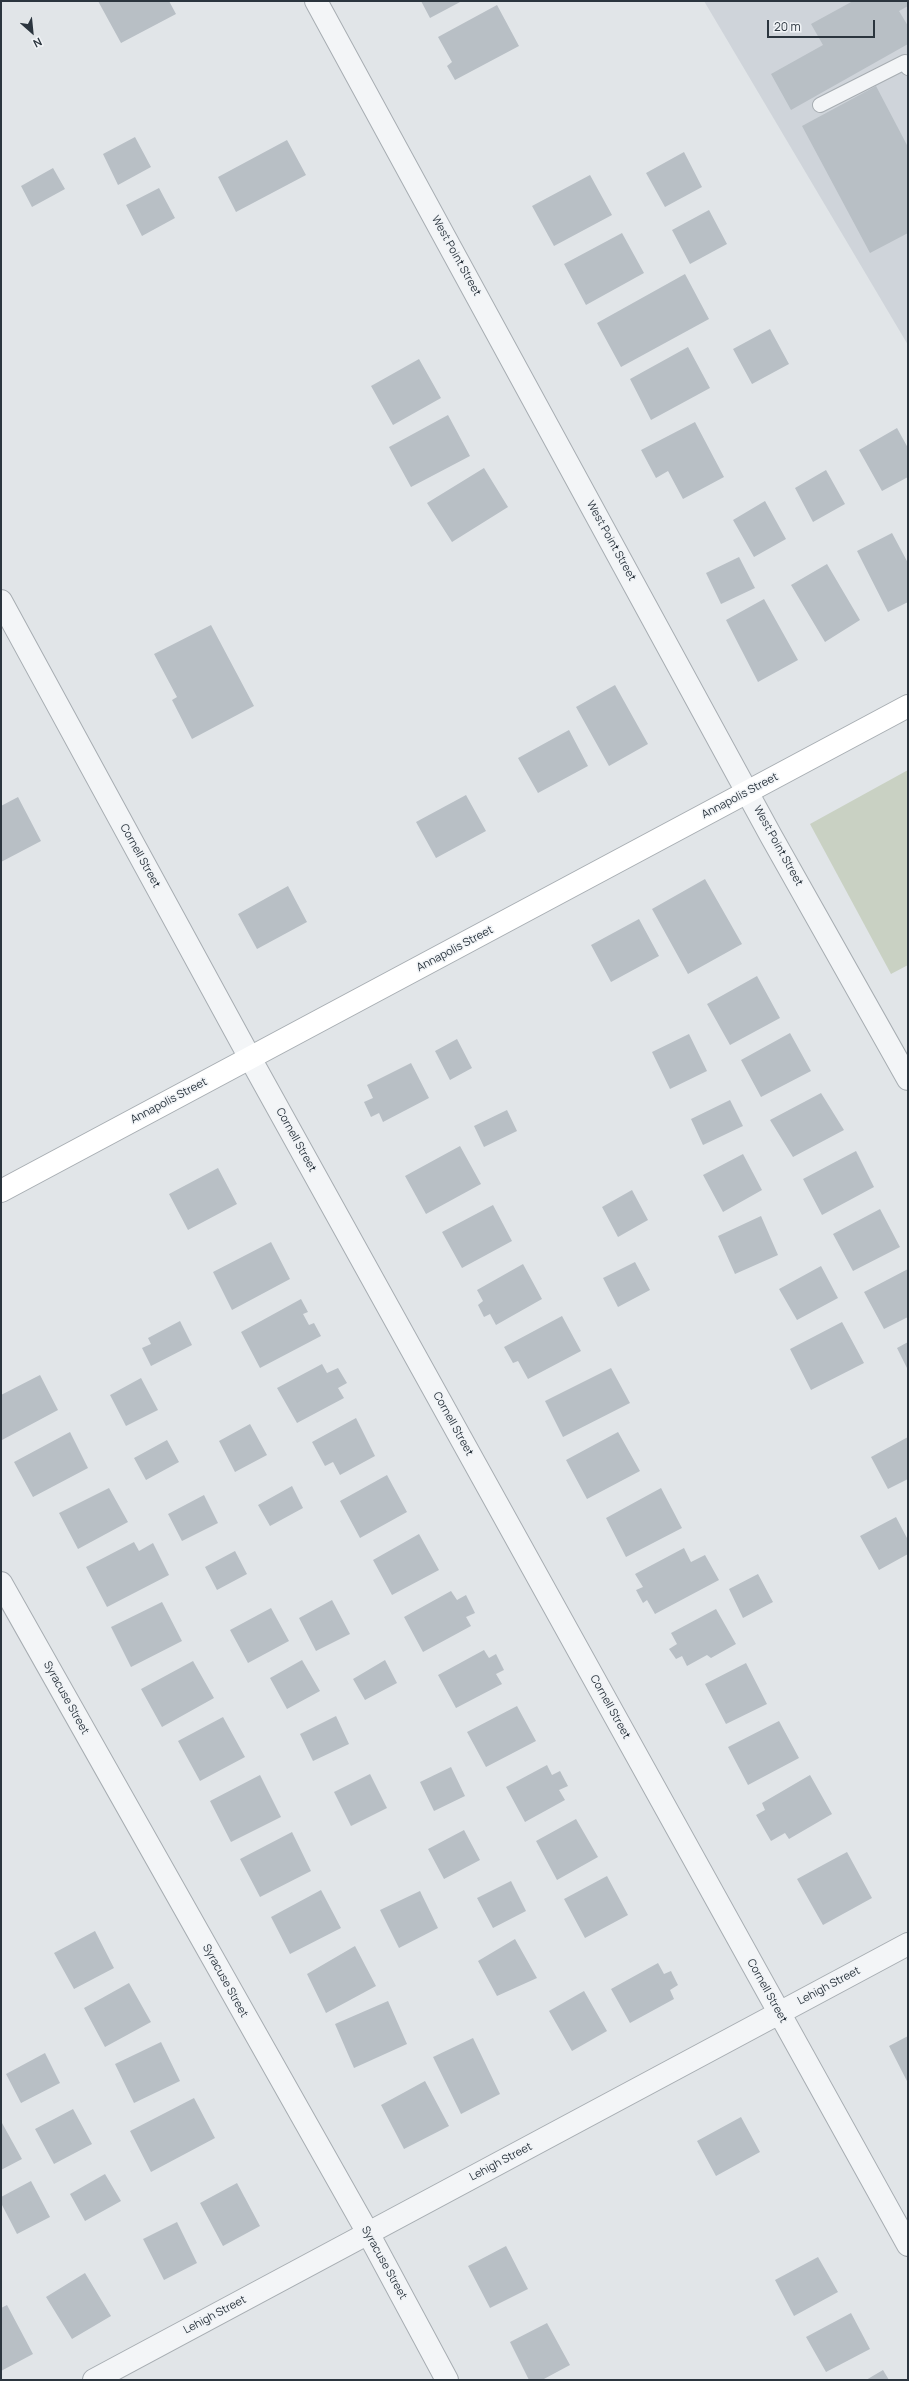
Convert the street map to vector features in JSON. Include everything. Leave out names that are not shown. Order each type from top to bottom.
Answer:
[{"type":"street","name":"West Point Street","points":[[316,1],[748,792],[908,1079]]},
{"type":"street","name":"Cornell Street","points":[[1,601],[250,1058],[908,2245]]},
{"type":"street","name":"Annapolis Street","points":[[1,1191],[908,706]]},
{"type":"street","name":"Syracuse Street","points":[[1,1583],[368,2233],[447,2380]]},
{"type":"street","name":"Lehigh Street","points":[[94,2380],[908,1944]]},
{"type":"lane","points":[[820,105],[904,62],[908,68]]},
{"type":"shaded area","points":[[704,1],[908,1],[908,345]]},
{"type":"shaded area","points":[[908,770],[908,965],[891,974],[810,824]]},
{"type":"building","points":[[98,1],[169,1],[176,14],[121,43]]},
{"type":"building","points":[[421,1],[462,1],[430,18]]},
{"type":"building","points":[[853,1],[908,1],[908,6],[899,11],[908,26],[908,44],[791,110],[771,74],[823,45],[811,24]]},
{"type":"building","points":[[497,5],[519,46],[455,80],[447,66],[452,62],[438,37]]},
{"type":"building","points":[[876,86],[908,147],[908,233],[870,253],[802,126]]},
{"type":"building","points":[[135,137],[151,167],[118,185],[103,154]]},
{"type":"building","points":[[287,140],[306,175],[236,212],[218,177]]},
{"type":"building","points":[[684,152],[702,187],[665,207],[646,173]]},
{"type":"building","points":[[53,168],[65,189],[32,207],[21,186]]},
{"type":"building","points":[[590,175],[612,215],[554,246],[532,206]]},
{"type":"building","points":[[159,188],[175,218],[142,236],[126,205]]},
{"type":"building","points":[[709,210],[727,244],[690,264],[672,230]]},
{"type":"building","points":[[622,233],[644,273],[586,305],[564,264]]},
{"type":"building","points":[[685,274],[709,319],[621,367],[597,323]]},
{"type":"building","points":[[770,329],[789,364],[752,384],[733,349]]},
{"type":"building","points":[[688,347],[710,388],[651,420],[630,379]]},
{"type":"building","points":[[419,359],[441,398],[393,425],[371,386]]},
{"type":"building","points":[[448,415],[470,456],[411,487],[389,447]]},
{"type":"building","points":[[695,422],[724,477],[683,499],[668,471],[656,478],[641,450]]},
{"type":"building","points":[[897,428],[908,448],[908,477],[882,491],[859,450]]},
{"type":"building","points":[[484,468],[508,507],[452,542],[427,503]]},
{"type":"building","points":[[826,470],[845,504],[813,522],[795,488]]},
{"type":"building","points":[[765,501],[786,539],[754,557],[733,520]]},
{"type":"building","points":[[892,533],[908,563],[908,602],[888,612],[857,551]]},
{"type":"building","points":[[739,557],[755,588],[721,604],[706,573]]},
{"type":"building","points":[[827,564],[860,620],[825,642],[791,585]]},
{"type":"building","points":[[764,599],[798,660],[758,682],[726,620]]},
{"type":"building","points":[[211,625],[254,706],[192,739],[172,700],[177,697],[154,654]]},
{"type":"building","points":[[615,685],[648,744],[609,766],[576,707]]},
{"type":"building","points":[[569,730],[588,766],[538,793],[518,758]]},
{"type":"building","points":[[466,795],[486,831],[436,858],[416,822]]},
{"type":"building","points":[[18,797],[41,841],[1,862],[1,806]]},
{"type":"building","points":[[705,879],[742,944],[688,974],[652,909]]},
{"type":"building","points":[[288,886],[307,922],[257,949],[238,914]]},
{"type":"building","points":[[639,919],[659,956],[611,982],[591,945]]},
{"type":"building","points":[[757,976],[780,1018],[730,1045],[707,1004]]},
{"type":"building","points":[[790,1033],[811,1071],[761,1097],[741,1060]]},
{"type":"building","points":[[689,1034],[707,1071],[670,1089],[652,1052]]},
{"type":"building","points":[[457,1039],[472,1068],[450,1080],[435,1051]]},
{"type":"building","points":[[411,1063],[429,1098],[383,1122],[379,1113],[371,1117],[364,1102],[373,1098],[367,1085]]},
{"type":"building","points":[[821,1093],[844,1130],[793,1157],[770,1120]]},
{"type":"building","points":[[730,1100],[743,1126],[703,1145],[691,1119]]},
{"type":"building","points":[[507,1110],[517,1131],[484,1147],[474,1126]]},
{"type":"building","points":[[460,1146],[481,1184],[426,1214],[405,1176]]},
{"type":"building","points":[[856,1151],[874,1187],[822,1215],[803,1179]]},
{"type":"building","points":[[743,1154],[762,1190],[723,1212],[703,1175]]},
{"type":"building","points":[[218,1168],[237,1204],[188,1230],[169,1194]]},
{"type":"building","points":[[632,1190],[648,1220],[618,1237],[602,1207]]},
{"type":"building","points":[[493,1205],[512,1241],[462,1268],[442,1232]]},
{"type":"building","points":[[880,1209],[900,1247],[853,1271],[833,1234]]},
{"type":"building","points":[[761,1216],[778,1255],[735,1274],[718,1236]]},
{"type":"building","points":[[271,1242],[290,1279],[232,1310],[213,1272]]},
{"type":"building","points":[[635,1262],[650,1290],[618,1307],[603,1278]]},
{"type":"building","points":[[523,1264],[542,1299],[496,1325],[490,1314],[484,1317],[478,1305],[483,1301],[477,1290]]},
{"type":"building","points":[[821,1266],[838,1298],[797,1320],[779,1289]]},
{"type":"building","points":[[908,1269],[908,1317],[884,1329],[864,1292]]},
{"type":"building","points":[[301,1299],[308,1312],[303,1314],[309,1325],[314,1323],[321,1336],[260,1368],[241,1332]]},
{"type":"building","points":[[562,1316],[581,1351],[528,1379],[518,1361],[513,1363],[504,1347]]},
{"type":"building","points":[[180,1321],[192,1345],[151,1366],[142,1348],[151,1344],[148,1338]]},
{"type":"building","points":[[842,1322],[864,1363],[811,1390],[790,1349]]},
{"type":"building","points":[[908,1342],[908,1370],[897,1348]]},
{"type":"building","points":[[322,1364],[327,1373],[338,1368],[347,1383],[338,1388],[344,1398],[297,1423],[277,1388]]},
{"type":"building","points":[[611,1368],[630,1403],[563,1437],[545,1401]]},
{"type":"building","points":[[40,1375],[58,1410],[2,1440],[1,1395]]},
{"type":"building","points":[[141,1378],[158,1410],[126,1426],[110,1395]]},
{"type":"building","points":[[356,1418],[375,1456],[340,1475],[333,1462],[325,1466],[312,1442]]},
{"type":"building","points":[[250,1424],[267,1455],[235,1472],[219,1441]]},
{"type":"building","points":[[70,1432],[88,1468],[33,1497],[14,1462]]},
{"type":"building","points":[[618,1432],[640,1471],[587,1499],[566,1460]]},
{"type":"building","points":[[908,1437],[908,1479],[888,1489],[871,1457]]},
{"type":"building","points":[[167,1440],[179,1462],[146,1480],[134,1458]]},
{"type":"building","points":[[387,1475],[407,1512],[360,1538],[340,1501]]},
{"type":"building","points":[[292,1486],[303,1508],[270,1526],[258,1505]]},
{"type":"building","points":[[109,1488],[128,1522],[78,1549],[59,1513]]},
{"type":"building","points":[[661,1488],[682,1528],[626,1557],[606,1518]]},
{"type":"building","points":[[204,1495],[218,1523],[182,1541],[168,1514]]},
{"type":"building","points":[[896,1517],[908,1540],[908,1554],[879,1570],[860,1536]]},
{"type":"building","points":[[419,1534],[439,1570],[392,1595],[373,1560]]},
{"type":"building","points":[[134,1542],[139,1551],[153,1543],[169,1575],[107,1607],[86,1567]]},
{"type":"building","points":[[684,1548],[691,1562],[705,1555],[719,1580],[655,1614],[647,1600],[643,1603],[636,1590],[643,1587],[635,1574]]},
{"type":"building","points":[[235,1551],[247,1574],[217,1590],[205,1567]]},
{"type":"building","points":[[758,1574],[773,1602],[743,1618],[729,1589]]},
{"type":"building","points":[[451,1591],[457,1600],[466,1595],[475,1613],[466,1617],[471,1626],[423,1652],[404,1617]]},
{"type":"building","points":[[332,1600],[350,1634],[316,1651],[299,1618]]},
{"type":"building","points":[[162,1602],[182,1641],[131,1667],[111,1627]]},
{"type":"building","points":[[271,1608],[289,1641],[248,1663],[230,1630]]},
{"type":"building","points":[[716,1609],[736,1644],[711,1658],[707,1655],[687,1666],[682,1656],[676,1659],[669,1649],[677,1644],[671,1633]]},
{"type":"building","points":[[484,1650],[489,1658],[496,1654],[504,1670],[496,1674],[502,1684],[456,1708],[438,1675]]},
{"type":"building","points":[[302,1660],[320,1691],[287,1709],[270,1678]]},
{"type":"building","points":[[385,1660],[397,1683],[365,1700],[353,1679]]},
{"type":"building","points":[[193,1661],[214,1698],[162,1727],[141,1689]]},
{"type":"building","points":[[746,1663],[767,1704],[726,1724],[705,1684]]},
{"type":"building","points":[[517,1706],[536,1741],[486,1767],[467,1732]]},
{"type":"building","points":[[336,1716],[349,1744],[313,1761],[300,1734]]},
{"type":"building","points":[[223,1717],[245,1757],[200,1781],[178,1741]]},
{"type":"building","points":[[779,1721],[799,1758],[748,1785],[728,1747]]},
{"type":"building","points":[[547,1765],[552,1775],[560,1771],[568,1786],[559,1790],[565,1800],[525,1822],[506,1787]]},
{"type":"building","points":[[451,1767],[465,1796],[434,1811],[420,1782]]},
{"type":"building","points":[[370,1774],[387,1808],[351,1826],[334,1792]]},
{"type":"building","points":[[260,1775],[281,1817],[231,1842],[210,1801]]},
{"type":"building","points":[[810,1775],[832,1814],[789,1839],[785,1833],[771,1841],[756,1815],[765,1810],[762,1803]]},
{"type":"building","points":[[576,1819],[598,1857],[557,1880],[536,1841]]},
{"type":"building","points":[[464,1830],[480,1860],[444,1879],[428,1849]]},
{"type":"building","points":[[292,1832],[311,1871],[260,1897],[240,1859]]},
{"type":"building","points":[[847,1852],[872,1898],[823,1925],[797,1879]]},
{"type":"building","points":[[607,1876],[628,1915],[585,1938],[564,1899]]},
{"type":"building","points":[[511,1881],[526,1911],[493,1928],[477,1898]]},
{"type":"building","points":[[321,1890],[341,1928],[290,1954],[271,1917]]},
{"type":"building","points":[[420,1891],[438,1928],[399,1948],[380,1910]]},
{"type":"building","points":[[95,1931],[114,1968],[74,1989],[54,1953]]},
{"type":"building","points":[[515,1939],[537,1978],[497,1996],[478,1961]]},
{"type":"building","points":[[355,1946],[376,1986],[326,2013],[307,1974]]},
{"type":"building","points":[[658,1963],[664,1974],[671,1971],[678,1985],[670,1990],[674,1999],[630,2023],[611,1989]]},
{"type":"building","points":[[129,1983],[151,2022],[105,2047],[84,2008]]},
{"type":"building","points":[[584,1991],[607,2031],[572,2051],[549,2011]]},
{"type":"building","points":[[388,2001],[407,2044],[354,2068],[335,2024]]},
{"type":"building","points":[[908,2036],[908,2083],[889,2046]]},
{"type":"building","points":[[473,2038],[500,2094],[461,2114],[433,2057]]},
{"type":"building","points":[[161,2042],[180,2081],[134,2103],[115,2064]]},
{"type":"building","points":[[45,2053],[60,2083],[21,2103],[6,2074]]},
{"type":"building","points":[[425,2081],[449,2126],[404,2149],[381,2105]]},
{"type":"building","points":[[194,2098],[215,2138],[151,2172],[130,2131]]},
{"type":"building","points":[[73,2109],[92,2144],[54,2164],[35,2129]]},
{"type":"building","points":[[741,2117],[760,2152],[716,2176],[697,2141]]},
{"type":"building","points":[[2,2123],[22,2159],[1,2170],[1,2124]]},
{"type":"building","points":[[105,2174],[121,2201],[85,2221],[70,2194]]},
{"type":"building","points":[[31,2181],[50,2217],[17,2234],[1,2203],[1,2197]]},
{"type":"building","points":[[237,2183],[260,2226],[223,2246],[200,2203]]},
{"type":"building","points":[[177,2222],[197,2263],[164,2280],[143,2239]]},
{"type":"building","points":[[506,2246],[528,2289],[490,2308],[468,2266]]},
{"type":"building","points":[[818,2257],[838,2292],[794,2316],[775,2280]]},
{"type":"building","points":[[85,2273],[111,2316],[72,2339],[46,2297]]},
{"type":"building","points":[[7,2305],[33,2354],[1,2371],[1,2308]]},
{"type":"building","points":[[851,2313],[870,2349],[826,2372],[806,2337]]},
{"type":"building","points":[[547,2323],[570,2365],[542,2380],[529,2380],[510,2342]]},
{"type":"building","points":[[883,2370],[889,2380],[866,2380]]}]
